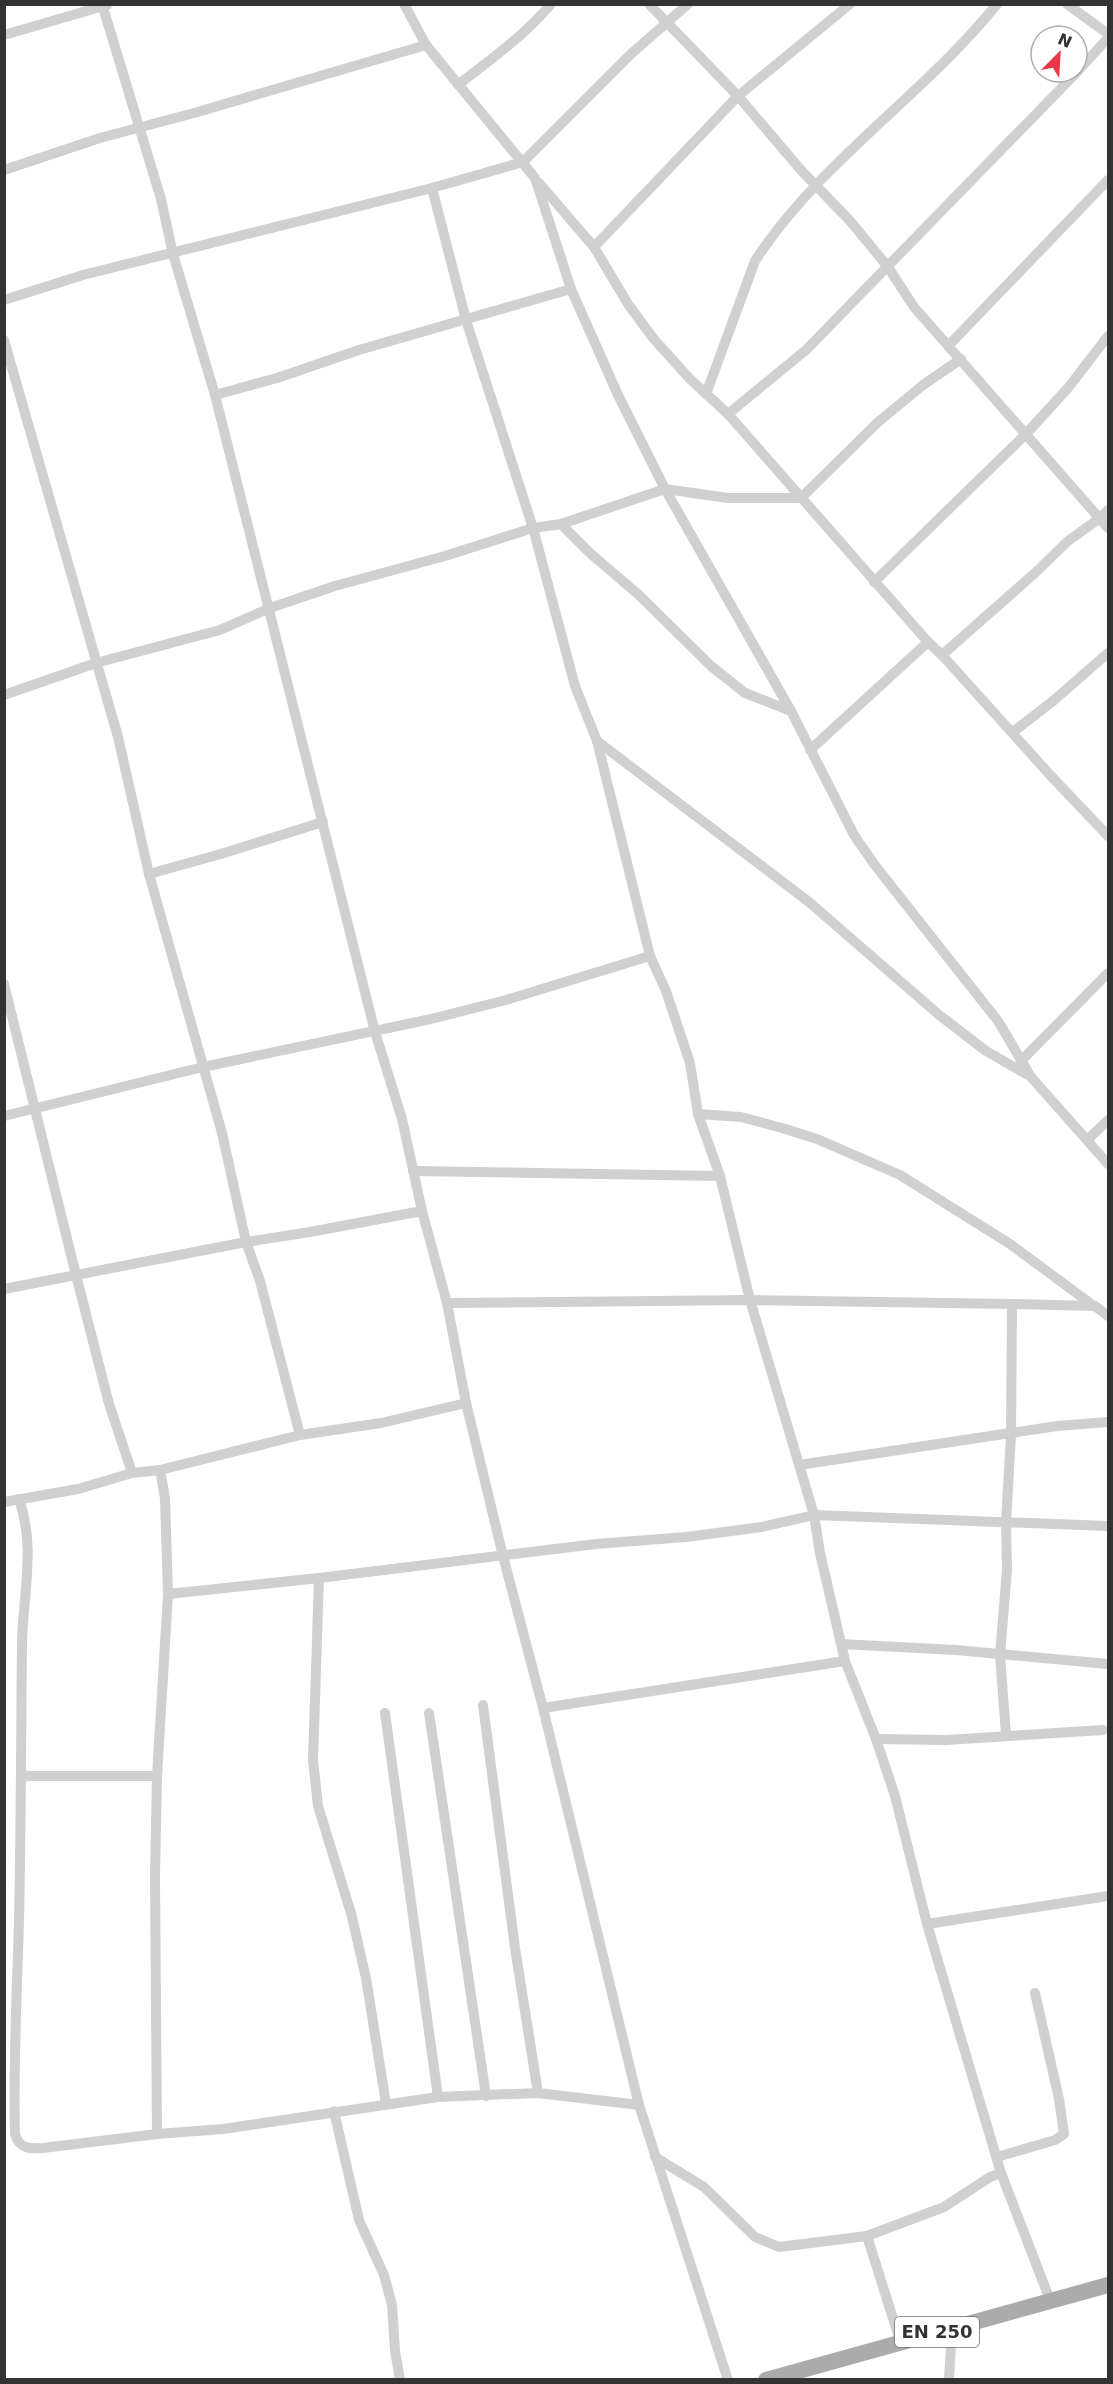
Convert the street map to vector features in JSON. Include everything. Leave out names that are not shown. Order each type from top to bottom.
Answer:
[{"type":"main road","name":"EN 250","points":[[766,2379],[901,2344],[1108,2285]]},
{"type":"street","points":[[404,4],[426,45],[594,247],[628,304],[652,338],[728,414],[874,582],[1051,776],[1106,827]]},
{"type":"street","points":[[458,85],[537,21],[550,4]]},
{"type":"street","points":[[649,4],[738,96],[888,267],[914,307],[1108,528]]},
{"type":"street","points":[[4,300],[83,275],[432,188],[523,162],[624,60],[688,4]]},
{"type":"street","points":[[594,247],[738,96],[850,4]]},
{"type":"street","points":[[706,394],[755,261],[766,244],[817,186],[873,129],[928,80],[974,33],[997,4]]},
{"type":"street","points":[[1068,4],[1108,36],[1089,58]]},
{"type":"street","points":[[4,35],[104,5],[161,199],[172,254],[215,395],[375,1032],[402,1119],[422,1210],[447,1303],[466,1403],[543,1708],[639,2106],[728,2379]]},
{"type":"street","points":[[4,170],[138,127],[426,45]]},
{"type":"street","points":[[728,414],[806,350],[1065,84]]},
{"type":"street","points":[[535,178],[571,289],[618,395],[665,489],[791,711],[854,835],[874,864],[998,1021],[1031,1077],[1108,1164]]},
{"type":"street","points":[[949,345],[1108,180]]},
{"type":"street","points":[[432,188],[466,320],[533,528],[576,686],[597,741],[650,956],[666,991],[690,1063],[698,1114],[720,1176],[750,1300],[814,1515],[820,1553],[845,1661],[876,1739],[895,1796],[927,1924],[1001,2173],[1050,2300]]},
{"type":"street","points":[[215,395],[278,378],[359,350],[571,289]]},
{"type":"street","points":[[874,582],[1026,435],[1068,388],[1108,336]]},
{"type":"street","points":[[4,340],[118,737],[149,874],[222,1133],[246,1242],[260,1281],[300,1435]]},
{"type":"street","points":[[4,695],[96,663],[220,630],[270,608],[336,586],[445,556],[533,528],[561,524],[665,489],[728,498],[801,498],[877,423],[961,359]]},
{"type":"street","points":[[942,655],[1035,573],[1068,540],[1108,510]]},
{"type":"street","points":[[561,524],[591,554],[639,595],[711,666],[745,693],[791,711]]},
{"type":"street","points":[[810,750],[928,642]]},
{"type":"street","points":[[1013,732],[1108,653]]},
{"type":"street","points":[[597,741],[809,902],[938,1014],[986,1051],[1031,1077]]},
{"type":"street","points":[[149,874],[322,822]]},
{"type":"street","points":[[4,1116],[202,1068],[375,1032],[506,1000],[650,956]]},
{"type":"street","points":[[1021,1061],[1108,973]]},
{"type":"street","points":[[4,984],[76,1275],[116,1425],[132,1473]]},
{"type":"street","points":[[698,1114],[741,1118],[782,1128],[817,1140],[900,1175],[1010,1244],[1108,1316]]},
{"type":"street","points":[[1088,1139],[1108,1120]]},
{"type":"street","points":[[413,1171],[720,1176]]},
{"type":"street","points":[[4,1290],[422,1210]]},
{"type":"street","points":[[447,1303],[750,1300],[1095,1306]]},
{"type":"street","points":[[1006,1735],[1000,1655],[1007,1570],[1006,1522],[1011,1435],[1012,1304]]},
{"type":"street","points":[[4,1502],[87,1487],[132,1473],[160,1470],[300,1435],[381,1423],[466,1403]]},
{"type":"street","points":[[799,1465],[1011,1435],[1057,1426],[1108,1422]]},
{"type":"street","points":[[157,2134],[154,1953],[157,1776],[168,1594],[165,1498],[160,1470]]},
{"type":"street","points":[[19,1499],[26,1520],[28,1564],[22,1641],[22,1776],[14,2042],[17,2141],[21,2146],[30,2149],[157,2134],[223,2129],[438,2097],[538,2093],[639,2106]]},
{"type":"street","points":[[168,1594],[596,1544],[686,1537],[762,1527],[814,1515],[1108,1526]]},
{"type":"street","points":[[319,1578],[313,1760],[318,1806],[351,1913],[366,1978],[386,2104]]},
{"type":"street","points":[[841,1644],[1108,1664]]},
{"type":"street","points":[[543,1708],[845,1661]]},
{"type":"street","points":[[483,1705],[514,1948],[538,2093]]},
{"type":"street","points":[[385,1713],[438,2097]]},
{"type":"street","points":[[429,1713],[486,2096]]},
{"type":"street","points":[[876,1739],[945,1740],[1103,1730]]},
{"type":"street","points":[[22,1776],[157,1776]]},
{"type":"street","points":[[927,1924],[1108,1896]]},
{"type":"street","points":[[997,2157],[1055,2140],[1065,2134],[1035,1993]]},
{"type":"street","points":[[334,2111],[359,2220],[384,2274],[392,2305],[394,2351],[400,2379]]},
{"type":"street","points":[[655,2157],[704,2187],[755,2237],[779,2247],[867,2236],[944,2207],[990,2177],[1001,2173]]},
{"type":"street","points":[[867,2236],[901,2344]]},
{"type":"street","points":[[949,2379],[952,2328]]}]
